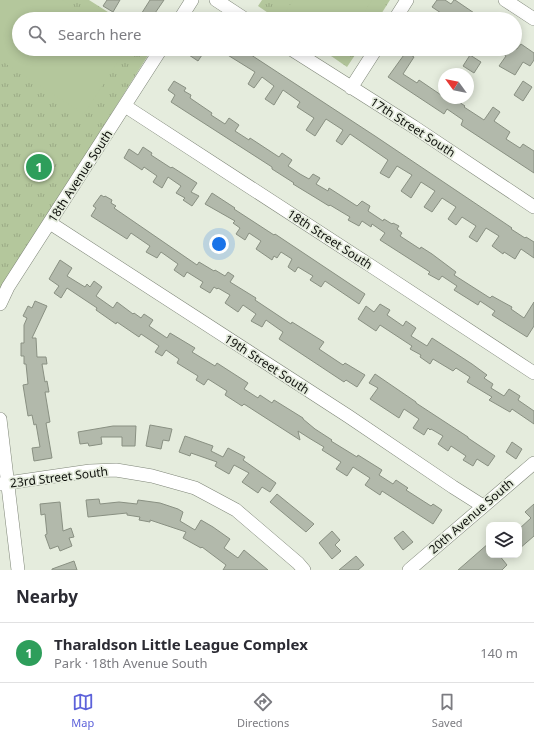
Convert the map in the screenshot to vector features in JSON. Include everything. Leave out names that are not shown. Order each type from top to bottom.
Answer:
[{"type":"street","points":[[184,12],[192,0]]},
{"type":"street","points":[[216,0],[234,12]]},
{"type":"street","points":[[399,12],[407,0]]},
{"type":"street","points":[[505,0],[534,19]]},
{"type":"street","name":"18th Avenue South","points":[[0,304],[8,287],[157,56]]},
{"type":"street","name":"17th Street South","points":[[302,56],[414,127],[534,207]]},
{"type":"street","points":[[351,88],[372,56]]},
{"type":"street","name":"18th Street South","points":[[125,106],[534,374]]},
{"type":"street","name":"19th Street South","points":[[50,222],[348,416],[483,506]]},
{"type":"street","points":[[0,420],[4,484],[18,570]]},
{"type":"street","name":"20th Avenue South","points":[[409,570],[534,463]]},
{"type":"street","name":"23rd Street South","points":[[4,484],[90,471],[116,470],[152,476],[195,488],[236,510],[298,563],[304,570]]},
{"type":"green space","points":[[0,0],[89,0],[108,12],[12,12],[12,56],[148,56],[0,291]]},
{"type":"green space","points":[[0,0],[62,0],[80,12],[12,12],[12,56],[121,56],[84,114],[0,60]]},
{"type":"green space","points":[[262,0],[390,0],[382,12],[267,12],[258,6]]},
{"type":"green space","points":[[293,0],[372,0],[364,12],[286,12]]},
{"type":"green space","points":[[331,56],[354,56],[347,67]]},
{"type":"building","points":[[107,0],[120,0],[113,12],[103,6]]},
{"type":"building","points":[[150,0],[164,0],[156,12],[142,12]]},
{"type":"building","points":[[437,0],[445,0],[451,4],[455,0],[473,12],[440,12],[432,7]]},
{"type":"building","points":[[522,45],[534,53],[534,60],[530,66],[523,62],[515,75],[499,66],[506,56],[522,56]]},
{"type":"building","points":[[190,56],[201,56],[198,61]]},
{"type":"building","points":[[229,56],[253,56],[375,136],[512,228],[511,229],[534,242],[534,258],[521,249],[515,259],[504,252],[503,254],[492,246],[499,236],[486,228],[477,242],[469,237],[476,226],[462,217],[456,225],[448,219],[456,207],[442,198],[432,212],[424,207],[435,191],[421,182],[411,198],[401,191],[412,175],[397,166],[389,178],[380,173],[388,160],[350,134],[342,145],[336,141],[343,130],[326,119],[315,136],[306,130],[314,118],[297,107],[300,102],[283,90],[274,105],[265,99],[274,86],[262,77],[254,88],[248,84],[255,72]]},
{"type":"building","points":[[403,56],[414,57],[403,74],[417,83],[419,80],[438,93],[438,104],[462,104],[465,106],[464,107],[484,120],[493,107],[500,112],[494,121],[510,132],[506,139],[520,148],[523,144],[534,151],[534,173],[461,125],[463,120],[447,109],[444,114],[388,77]]},
{"type":"building","points":[[469,56],[481,62],[474,73],[474,68],[466,68],[463,66]]},
{"type":"building","points":[[174,81],[186,88],[184,91],[191,95],[190,98],[212,113],[211,115],[225,124],[229,118],[239,125],[235,131],[249,140],[250,138],[279,157],[282,153],[292,160],[288,166],[300,174],[309,179],[313,174],[320,178],[316,184],[328,191],[329,188],[357,206],[362,201],[370,206],[368,211],[383,221],[384,219],[399,226],[397,229],[402,233],[400,236],[420,249],[421,247],[432,254],[456,272],[454,275],[490,298],[492,296],[512,307],[511,309],[524,318],[534,302],[534,326],[527,337],[492,315],[495,311],[480,301],[478,305],[454,290],[457,286],[442,276],[439,280],[428,274],[430,272],[380,240],[385,233],[372,224],[371,227],[362,221],[359,226],[348,220],[350,217],[293,184],[294,183],[272,169],[272,167],[171,102],[175,95],[168,90]]},
{"type":"building","points":[[523,81],[532,87],[523,101],[514,95]]},
{"type":"building","points":[[143,147],[152,153],[151,155],[197,183],[191,192],[199,196],[192,206],[183,200],[185,198],[176,193],[181,186],[168,177],[162,188],[153,182],[157,176],[144,167],[142,170],[124,158],[129,149],[138,155]]},
{"type":"building","points":[[212,193],[235,208],[234,209],[274,235],[275,234],[365,294],[359,304],[325,281],[321,287],[310,280],[313,276],[298,267],[295,272],[288,267],[292,259],[281,252],[277,258],[274,256],[272,260],[256,249],[261,241],[249,233],[245,240],[236,234],[240,228],[233,223],[235,221],[205,204]]},
{"type":"building","points":[[101,195],[112,200],[111,203],[116,206],[114,208],[197,265],[199,262],[225,276],[228,272],[234,276],[230,282],[256,298],[255,300],[291,324],[292,322],[324,342],[319,349],[343,365],[345,363],[365,375],[357,387],[346,380],[344,382],[279,339],[283,332],[266,320],[262,327],[251,321],[256,314],[243,305],[238,312],[225,303],[230,295],[214,287],[210,293],[200,287],[203,282],[187,272],[184,277],[174,270],[178,264],[161,252],[157,258],[146,252],[150,246],[131,233],[127,239],[91,216],[96,208],[93,206]]},
{"type":"building","points":[[60,260],[72,268],[67,276],[85,287],[87,284],[90,287],[94,281],[102,287],[96,296],[113,308],[117,302],[141,318],[144,314],[153,320],[149,326],[167,338],[170,333],[195,348],[192,352],[215,366],[217,363],[248,383],[244,389],[258,398],[260,395],[272,403],[274,400],[303,418],[315,429],[332,440],[331,441],[382,470],[379,475],[393,484],[396,480],[408,488],[406,490],[431,506],[433,504],[442,510],[433,524],[382,491],[380,495],[365,485],[370,478],[353,467],[347,476],[336,469],[341,462],[322,450],[324,447],[298,431],[300,440],[244,404],[242,406],[225,395],[227,391],[208,379],[204,385],[196,380],[198,376],[177,363],[179,359],[166,350],[162,356],[155,352],[159,346],[141,334],[139,337],[117,322],[116,324],[96,310],[97,308],[67,288],[61,298],[54,293],[59,286],[49,279]]},
{"type":"building","points":[[35,301],[47,306],[32,338],[36,338],[37,357],[46,357],[47,364],[42,364],[45,382],[47,381],[49,392],[45,392],[50,422],[46,423],[52,458],[34,461],[32,448],[40,447],[36,424],[34,425],[32,415],[28,416],[23,385],[28,384],[24,356],[21,356],[21,343],[24,343],[24,325],[27,318],[23,316],[28,306],[32,308]]},
{"type":"building","points":[[380,304],[390,310],[387,315],[403,326],[406,321],[416,328],[411,336],[427,346],[432,338],[487,375],[484,378],[493,384],[491,388],[504,396],[509,389],[520,396],[518,400],[534,411],[534,424],[512,409],[510,412],[489,400],[492,397],[467,382],[470,377],[456,368],[453,371],[433,359],[430,364],[420,357],[421,355],[410,349],[412,346],[380,325],[376,331],[358,319],[366,306],[374,312]]},
{"type":"building","points":[[375,374],[495,456],[488,466],[477,459],[473,466],[463,460],[466,456],[451,446],[448,451],[438,444],[443,436],[431,429],[430,430],[428,428],[424,435],[413,428],[419,419],[404,409],[399,418],[370,399],[378,388],[369,383]]},
{"type":"building","points":[[150,425],[172,429],[169,441],[163,440],[161,449],[146,446]]},
{"type":"building","points":[[113,426],[136,426],[135,446],[122,446],[122,437],[101,437],[102,444],[89,446],[88,443],[80,444],[78,432]]},
{"type":"building","points":[[185,436],[213,446],[211,451],[223,457],[228,448],[245,457],[243,460],[276,483],[270,492],[262,487],[258,493],[242,482],[249,473],[234,465],[229,474],[215,466],[217,462],[191,453],[190,456],[179,452]]},
{"type":"building","points":[[512,442],[522,449],[516,459],[506,452]]},
{"type":"building","points":[[277,494],[314,524],[306,532],[270,502]]},
{"type":"building","points":[[99,499],[100,504],[119,502],[137,504],[138,500],[160,503],[178,509],[183,512],[180,521],[195,530],[201,520],[230,539],[224,548],[238,558],[244,550],[268,570],[223,570],[226,565],[202,547],[201,548],[183,538],[186,532],[150,520],[150,522],[139,520],[140,517],[127,515],[127,513],[88,517],[86,500]]},
{"type":"building","points":[[60,502],[63,531],[71,528],[74,537],[69,538],[72,546],[60,551],[58,546],[50,549],[45,535],[47,534],[45,514],[41,515],[40,504]]},
{"type":"building","points":[[534,504],[534,536],[522,546],[522,526],[531,518],[525,512]]},
{"type":"building","points":[[332,531],[340,540],[335,545],[341,551],[332,559],[319,543]]},
{"type":"building","points":[[403,531],[413,542],[403,550],[394,538]]},
{"type":"building","points":[[486,546],[486,558],[501,558],[507,565],[502,570],[458,570]]},
{"type":"building","points":[[356,556],[364,565],[358,570],[339,570]]},
{"type":"building","points":[[74,561],[77,570],[52,570],[52,569]]},
{"type":"place","name":"Tharaldson Little League Complex","points":[[39,167]]}]
